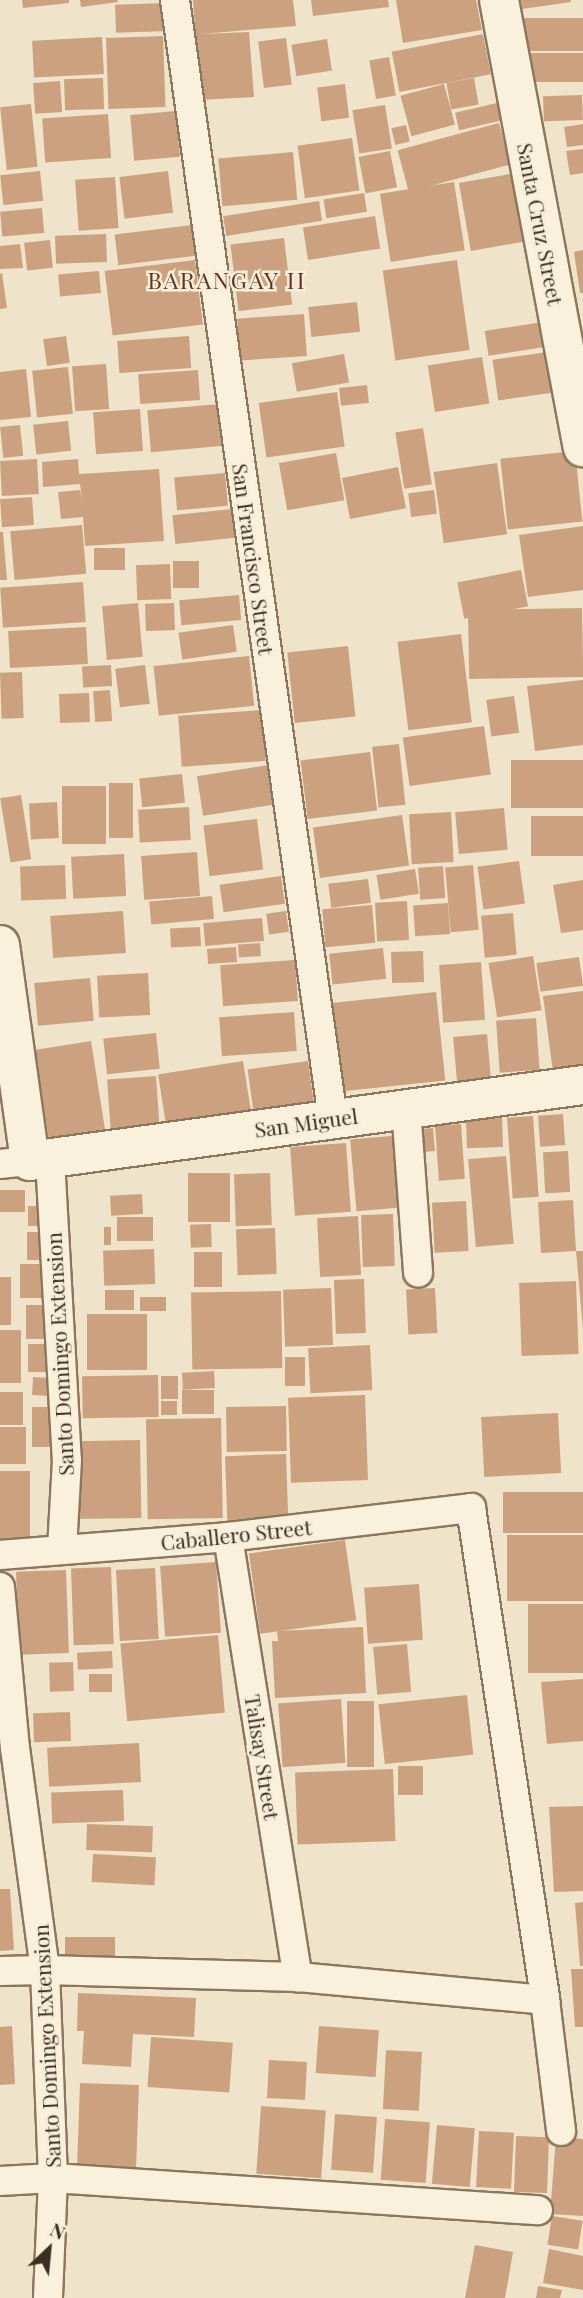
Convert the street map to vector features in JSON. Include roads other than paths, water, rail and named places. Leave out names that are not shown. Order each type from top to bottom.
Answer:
[{"type":"main road","name":"Santa Cruz Street","points":[[499,0],[583,447]]},
{"type":"main road","points":[[0,945],[26,1161]]},
{"type":"main road","name":"San Miguel","points":[[26,1161],[583,1085]]},
{"type":"street","name":"San Francisco Street","points":[[175,0],[333,1118]]},
{"type":"street","points":[[405,1108],[418,1273]]},
{"type":"street","name":"Santo Domingo Extension","points":[[26,1161],[67,1460],[62,1550]]},
{"type":"street","name":"Caballero Street","points":[[0,1555],[228,1537],[471,1508],[545,2000]]},
{"type":"street","name":"Talisay Street","points":[[228,1537],[298,1977]]},
{"type":"street","name":"Santo Domingo Extension","points":[[0,1587],[8,1749],[45,1970],[53,2178],[48,2298]]},
{"type":"street","points":[[0,1971],[298,1977],[545,2000],[561,2131]]},
{"type":"street","points":[[0,2180],[53,2178],[538,2210]]},
{"type":"district","name":"BARANGAY II","points":[[227,280]]}]
